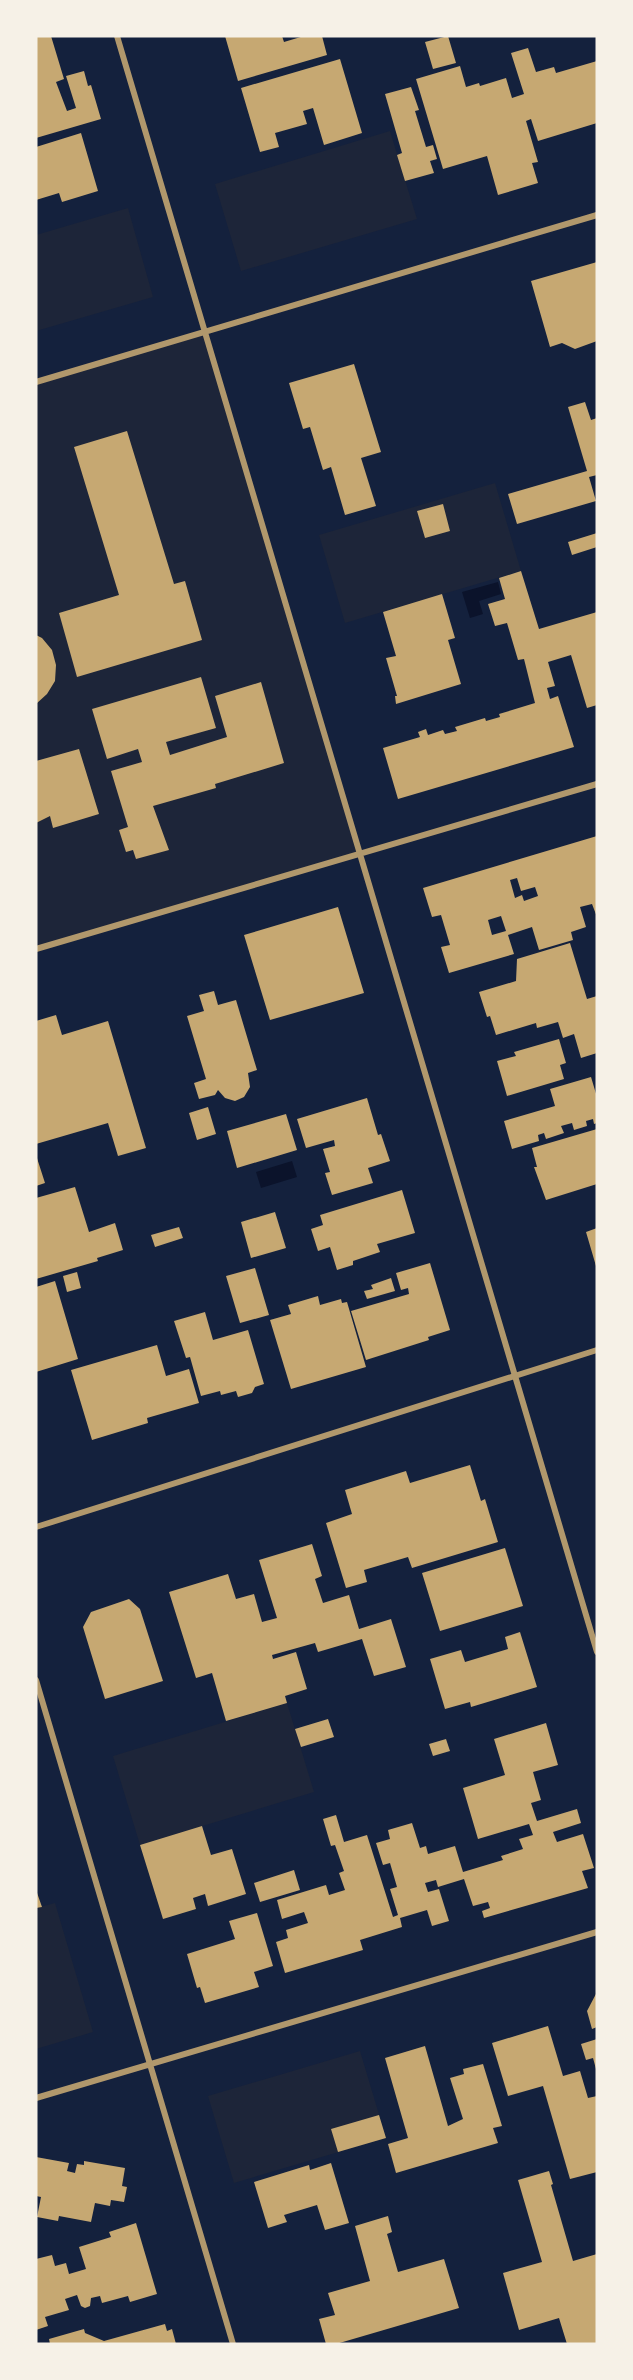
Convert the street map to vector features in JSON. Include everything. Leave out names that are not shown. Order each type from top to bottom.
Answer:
[{"type":"street","points":[[117,36],[597,1652]]},
{"type":"street","points":[[36,382],[597,215]]},
{"type":"street","points":[[36,949],[597,784]]},
{"type":"street","points":[[36,1527],[597,1350]]},
{"type":"street","points":[[36,1680],[233,2344]]},
{"type":"street","points":[[36,2098],[597,1932]]},
{"type":"shaded area","points":[[390,131],[417,219],[241,271],[215,184]]},
{"type":"shaded area","points":[[128,208],[153,297],[36,331],[36,235]]},
{"type":"shaded area","points":[[205,332],[360,854],[36,949],[36,382]]},
{"type":"shaded area","points":[[495,483],[521,571],[345,623],[319,535]]},
{"type":"shaded area","points":[[498,582],[501,594],[479,601],[483,614],[470,618],[462,592]]},
{"type":"shaded area","points":[[292,1161],[297,1177],[261,1188],[256,1172]]},
{"type":"shaded area","points":[[287,1703],[314,1792],[140,1845],[113,1756]]},
{"type":"shaded area","points":[[55,1903],[93,2032],[36,2049],[36,1908]]},
{"type":"shaded area","points":[[360,2051],[386,2138],[234,2183],[208,2096]]},
{"type":"building","points":[[36,36],[51,36],[64,79],[56,82],[67,111],[76,108],[66,76],[84,71],[88,86],[91,85],[101,119],[36,138]]},
{"type":"building","points":[[225,36],[282,36],[284,42],[304,36],[322,36],[327,55],[238,81]]},
{"type":"building","points":[[448,36],[456,63],[433,69],[425,42]]},
{"type":"building","points":[[528,48],[536,72],[554,67],[556,73],[597,61],[597,123],[538,141],[531,119],[526,121],[538,162],[532,163],[538,183],[498,195],[487,156],[443,169],[416,79],[460,66],[466,87],[479,83],[480,86],[506,78],[512,98],[524,94],[511,53]]},
{"type":"building","points":[[340,59],[362,133],[324,145],[313,108],[303,111],[307,124],[275,133],[279,147],[260,152],[241,88]]},
{"type":"building","points":[[411,87],[419,110],[415,111],[426,147],[433,145],[437,159],[430,161],[434,173],[405,181],[397,155],[402,153],[385,94]]},
{"type":"building","points":[[81,133],[98,191],[62,202],[59,193],[36,200],[36,147]]},
{"type":"building","points":[[597,262],[597,341],[575,349],[562,343],[550,347],[531,281]]},
{"type":"building","points":[[354,364],[381,452],[361,458],[376,506],[345,515],[331,467],[323,470],[310,427],[303,429],[289,383]]},
{"type":"building","points":[[585,402],[591,420],[597,418],[597,475],[589,477],[596,501],[517,524],[508,494],[587,471],[568,407]]},
{"type":"building","points":[[127,431],[174,584],[185,581],[202,640],[77,677],[59,613],[119,595],[74,447]]},
{"type":"building","points":[[443,504],[450,531],[425,538],[417,511]]},
{"type":"building","points":[[597,533],[597,547],[572,555],[568,542]]},
{"type":"building","points":[[521,571],[539,629],[597,612],[597,705],[587,708],[571,655],[548,662],[555,686],[547,688],[550,699],[558,696],[574,747],[398,799],[383,748],[420,737],[418,732],[426,729],[428,735],[443,730],[445,734],[457,731],[455,727],[485,718],[486,721],[500,717],[499,714],[535,703],[524,659],[518,660],[507,623],[495,626],[488,604],[505,599],[499,578]]},
{"type":"building","points":[[442,594],[455,638],[448,640],[461,684],[396,704],[395,696],[397,696],[386,658],[396,656],[383,612]]},
{"type":"building","points":[[36,635],[42,638],[52,650],[56,665],[55,681],[47,694],[36,704]]},
{"type":"building","points":[[201,677],[216,728],[166,742],[170,755],[227,737],[215,696],[261,682],[284,763],[215,784],[216,788],[153,806],[169,850],[136,859],[133,850],[126,852],[119,830],[128,827],[111,771],[142,762],[138,749],[107,759],[92,709]]},
{"type":"building","points":[[79,749],[99,814],[53,828],[50,816],[36,823],[36,761]]},
{"type":"building","points":[[597,836],[597,917],[592,904],[580,907],[586,927],[571,932],[573,940],[539,950],[532,927],[508,935],[514,954],[449,973],[441,947],[450,945],[441,915],[432,917],[423,888]],"holes":[[[517,878],[521,891],[535,887],[538,896],[524,901],[522,895],[515,898],[510,880]],[[501,916],[506,931],[492,935],[488,920]]]},
{"type":"building","points":[[338,907],[364,993],[270,1020],[244,935]]},
{"type":"building","points":[[570,943],[587,999],[597,996],[597,1053],[581,1058],[574,1034],[563,1038],[558,1022],[537,1028],[536,1023],[496,1035],[479,992],[516,981],[517,959]]},
{"type":"building","points":[[214,991],[218,1005],[236,1000],[257,1070],[248,1073],[250,1087],[244,1097],[235,1101],[225,1098],[218,1090],[215,1095],[199,1099],[194,1083],[206,1079],[187,1016],[204,1011],[199,995]]},
{"type":"building","points":[[56,1015],[62,1035],[108,1021],[146,1148],[118,1156],[108,1123],[36,1144],[36,1021]]},
{"type":"building","points":[[559,1039],[566,1063],[560,1065],[564,1079],[507,1096],[497,1061],[516,1056],[514,1052]]},
{"type":"building","points":[[591,1077],[597,1097],[597,1123],[594,1124],[593,1119],[586,1121],[587,1126],[574,1130],[572,1123],[561,1126],[564,1133],[546,1139],[544,1133],[538,1135],[539,1141],[512,1149],[504,1121],[555,1106],[550,1089]]},
{"type":"building","points":[[367,1098],[378,1135],[381,1134],[390,1161],[368,1168],[373,1183],[332,1195],[325,1173],[330,1172],[323,1149],[335,1146],[334,1140],[306,1148],[297,1119]]},
{"type":"building","points":[[208,1107],[216,1134],[197,1140],[189,1113]]},
{"type":"building","points":[[286,1114],[297,1150],[237,1168],[227,1131]]},
{"type":"building","points":[[597,1129],[597,1184],[546,1200],[534,1167],[537,1167],[532,1148]]},
{"type":"building","points":[[36,1155],[45,1183],[36,1186]]},
{"type":"building","points":[[75,1187],[89,1232],[115,1223],[123,1250],[97,1258],[98,1261],[36,1279],[36,1198]]},
{"type":"building","points":[[402,1190],[415,1233],[377,1244],[380,1252],[353,1261],[353,1265],[337,1270],[330,1247],[318,1251],[311,1229],[323,1225],[320,1215]]},
{"type":"building","points":[[275,1212],[286,1248],[251,1258],[241,1222]]},
{"type":"building","points":[[179,1227],[183,1238],[155,1247],[151,1235]]},
{"type":"building","points":[[597,1228],[597,1266],[596,1266],[586,1232]]},
{"type":"building","points":[[430,1263],[450,1330],[428,1337],[429,1340],[366,1360],[351,1311],[409,1294],[408,1288],[401,1290],[396,1273]]},
{"type":"building","points":[[255,1268],[269,1315],[240,1323],[226,1276]]},
{"type":"building","points":[[77,1272],[81,1288],[67,1292],[63,1276]]},
{"type":"building","points":[[391,1278],[395,1291],[367,1299],[364,1291],[373,1289],[371,1285]]},
{"type":"building","points":[[55,1281],[78,1359],[36,1372],[36,1287]]},
{"type":"building","points":[[318,1296],[320,1305],[341,1299],[342,1303],[347,1302],[366,1367],[291,1389],[270,1320],[291,1314],[288,1305]]},
{"type":"building","points":[[205,1312],[213,1340],[248,1330],[264,1384],[255,1387],[252,1393],[238,1397],[236,1391],[221,1395],[220,1391],[201,1396],[190,1357],[186,1358],[174,1321]]},
{"type":"building","points":[[157,1345],[166,1376],[189,1369],[199,1403],[147,1418],[148,1423],[92,1440],[71,1370]]},
{"type":"building","points":[[470,1465],[481,1501],[485,1499],[498,1542],[412,1568],[408,1557],[364,1570],[367,1582],[346,1588],[326,1523],[352,1514],[345,1490],[406,1471],[410,1483]]},
{"type":"building","points":[[312,1544],[322,1576],[315,1579],[323,1603],[349,1595],[359,1629],[391,1619],[406,1667],[374,1676],[362,1639],[318,1652],[315,1643],[272,1655],[273,1659],[296,1652],[307,1689],[285,1696],[287,1703],[226,1721],[212,1673],[196,1678],[169,1592],[228,1574],[236,1599],[254,1594],[262,1622],[277,1618],[259,1560]]},
{"type":"building","points":[[505,1548],[523,1606],[440,1631],[422,1573]]},
{"type":"building","points":[[129,1599],[140,1609],[163,1681],[105,1699],[83,1627],[91,1612]]},
{"type":"building","points":[[520,1632],[537,1687],[471,1707],[470,1702],[445,1709],[430,1659],[461,1650],[465,1662],[508,1649],[505,1637]]},
{"type":"building","points":[[328,1719],[334,1737],[301,1747],[295,1729]]},
{"type":"building","points":[[546,1723],[558,1765],[533,1772],[541,1800],[531,1803],[537,1821],[577,1809],[581,1823],[553,1832],[557,1842],[583,1834],[594,1868],[582,1871],[588,1888],[484,1918],[482,1911],[490,1908],[488,1902],[473,1906],[464,1879],[438,1887],[436,1880],[425,1883],[428,1892],[439,1889],[449,1921],[432,1926],[427,1910],[400,1918],[402,1927],[360,1940],[363,1950],[285,1973],[276,1942],[288,1938],[286,1930],[308,1923],[304,1912],[282,1919],[277,1900],[326,1885],[329,1895],[345,1890],[339,1873],[344,1871],[335,1845],[331,1846],[323,1819],[336,1815],[344,1842],[367,1835],[393,1917],[398,1915],[390,1889],[397,1887],[390,1863],[383,1865],[376,1843],[390,1839],[388,1830],[412,1823],[420,1848],[426,1846],[428,1854],[455,1846],[463,1872],[503,1860],[501,1856],[523,1849],[519,1839],[533,1835],[529,1824],[478,1839],[463,1788],[505,1775],[494,1739]]},
{"type":"building","points":[[446,1739],[450,1751],[433,1756],[429,1744]]},
{"type":"building","points":[[202,1826],[211,1855],[232,1849],[246,1894],[208,1906],[205,1894],[193,1898],[196,1909],[163,1919],[140,1845]]},
{"type":"building","points":[[294,1870],[300,1890],[260,1902],[254,1883]]},
{"type":"building","points":[[36,1890],[42,1907],[36,1908]]},
{"type":"building","points":[[257,1913],[273,1966],[254,1972],[259,1987],[205,2003],[200,1987],[197,1988],[187,1954],[235,1939],[229,1921]]},
{"type":"building","points":[[597,1992],[597,2027],[592,2029],[587,2011]]},
{"type":"building","points":[[548,2026],[563,2076],[580,2071],[588,2098],[597,2096],[597,2172],[570,2179],[543,2086],[508,2096],[492,2043]]},
{"type":"building","points":[[597,2039],[596,2069],[593,2058],[586,2060],[581,2044]]},
{"type":"building","points":[[425,2046],[448,2126],[463,2119],[450,2078],[464,2074],[463,2069],[483,2064],[502,2126],[493,2128],[498,2143],[396,2173],[388,2144],[408,2138],[385,2058]]},
{"type":"building","points":[[379,2115],[386,2138],[338,2152],[331,2129]]},
{"type":"building","points":[[36,2157],[69,2163],[67,2171],[75,2173],[77,2164],[84,2165],[84,2161],[125,2168],[122,2186],[127,2187],[124,2202],[111,2200],[110,2206],[95,2203],[91,2222],[59,2216],[58,2221],[37,2217],[41,2197],[36,2196]]},
{"type":"building","points":[[331,2163],[349,2223],[325,2230],[317,2205],[284,2215],[287,2222],[268,2228],[254,2182],[309,2165],[310,2170]]},
{"type":"building","points":[[549,2171],[573,2261],[597,2254],[597,2344],[567,2344],[559,2318],[519,2330],[503,2273],[542,2262],[518,2180]]},
{"type":"building","points":[[388,2216],[392,2232],[387,2234],[398,2272],[444,2259],[459,2308],[336,2344],[326,2344],[319,2319],[335,2315],[328,2293],[370,2281],[355,2226]]},
{"type":"building","points":[[136,2223],[157,2294],[130,2302],[128,2296],[102,2303],[100,2296],[91,2298],[90,2306],[85,2308],[81,2306],[77,2295],[65,2299],[69,2310],[45,2317],[48,2326],[36,2330],[36,2259],[52,2255],[55,2266],[66,2263],[69,2274],[86,2269],[79,2247],[111,2237],[109,2232]]},
{"type":"building","points":[[165,2324],[167,2331],[172,2329],[176,2344],[50,2344],[49,2339],[84,2329],[85,2333],[104,2341]]}]
